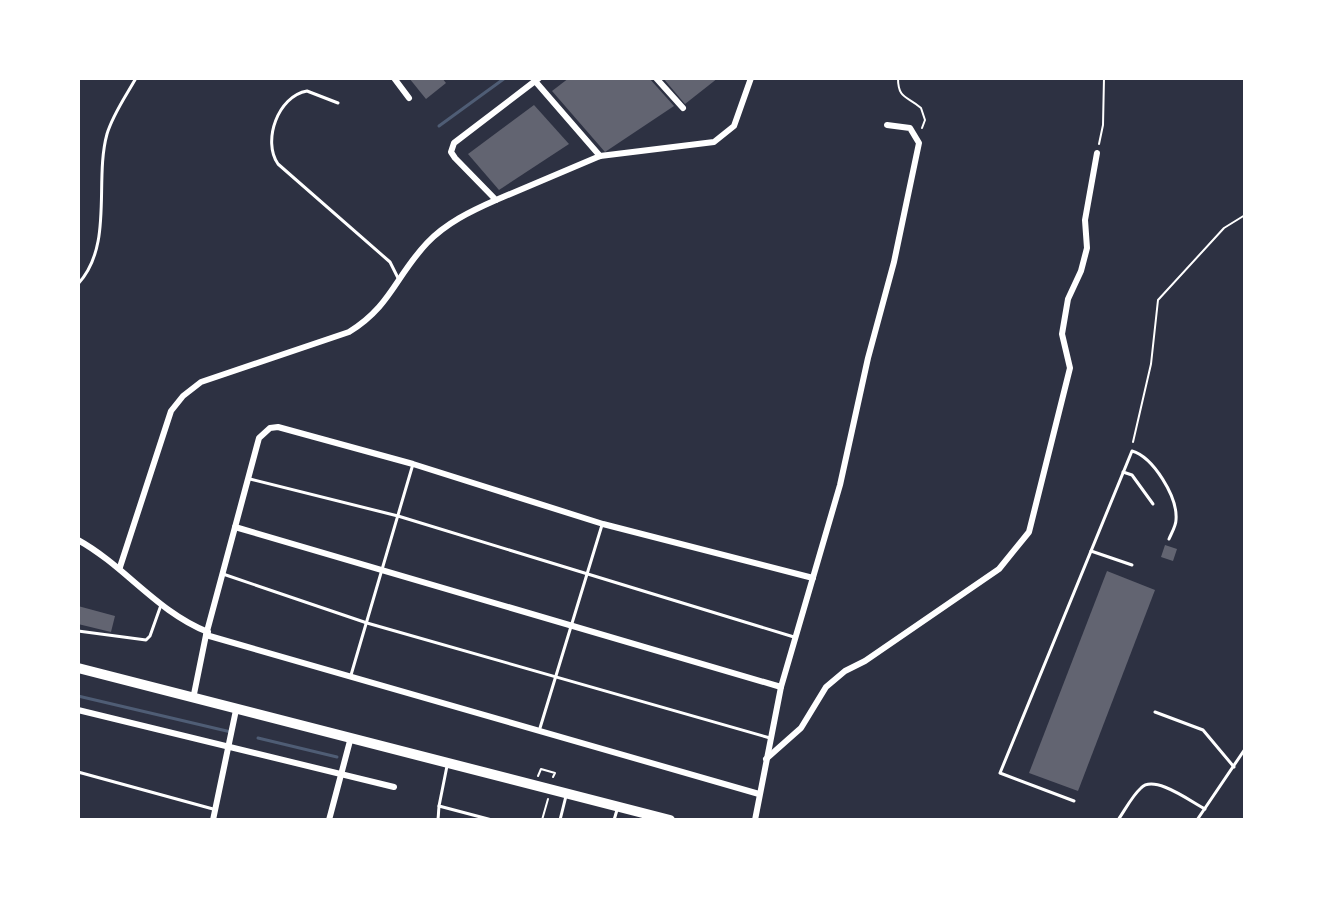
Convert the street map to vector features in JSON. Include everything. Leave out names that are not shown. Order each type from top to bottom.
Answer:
[{"type":"highway","points":[[79,667],[193,699],[670,820]]},
{"type":"street","points":[[394,78],[409,98]]},
{"type":"street","points":[[656,78],[683,108]]},
{"type":"street","points":[[120,567],[171,411],[183,396],[201,382],[349,332],[369,320],[386,302],[426,244],[445,226],[496,200],[600,156],[714,142],[734,126],[751,78]]},
{"type":"street","points":[[496,200],[451,152],[454,143],[537,80],[600,156]]},
{"type":"street","points":[[755,820],[781,687],[840,485],[868,358],[894,262],[919,143],[917,135],[910,128],[887,125]]},
{"type":"street","points":[[766,759],[801,728],[826,687],[845,671],[865,661],[999,569],[1029,532],[1070,368],[1062,334],[1068,299],[1081,271],[1087,248],[1085,220],[1097,153]]},
{"type":"street","points":[[193,699],[247,479],[259,438],[270,428],[278,427],[413,464],[603,524],[813,578]]},
{"type":"street","points":[[235,527],[781,687]]},
{"type":"street","points":[[78,540],[120,567],[161,605],[207,633],[350,678],[759,794]]},
{"type":"street","points":[[78,710],[394,787]]},
{"type":"street","points":[[213,820],[236,710]]},
{"type":"street","points":[[329,820],[351,737]]},
{"type":"lane","points":[[78,284],[89,272],[97,243],[108,131],[136,78]]},
{"type":"lane","points":[[338,103],[315,93],[299,92],[286,103],[270,136],[273,156],[310,193],[390,262],[399,280]]},
{"type":"lane","points":[[1074,801],[1000,773],[1132,451],[1152,463],[1172,501],[1176,521],[1169,539]]},
{"type":"lane","points":[[350,678],[413,464]]},
{"type":"lane","points":[[1123,472],[1132,475],[1153,504]]},
{"type":"lane","points":[[247,479],[398,516],[794,637]]},
{"type":"lane","points":[[539,732],[603,524]]},
{"type":"lane","points":[[1091,551],[1132,565]]},
{"type":"lane","points":[[223,574],[367,623],[770,738]]},
{"type":"lane","points":[[78,631],[146,640],[161,605]]},
{"type":"lane","points":[[1155,712],[1203,730],[1234,767]]},
{"type":"lane","points":[[1197,820],[1245,749]]},
{"type":"lane","points":[[438,820],[448,764]]},
{"type":"lane","points":[[78,772],[215,810]]},
{"type":"lane","points":[[1118,820],[1142,786],[1149,782],[1205,809]]},
{"type":"lane","points":[[560,820],[566,792]]},
{"type":"lane","points":[[439,806],[492,820]]},
{"type":"lane","points":[[614,820],[618,806]]},
{"type":"path","points":[[898,78],[898,90],[903,97],[921,108],[925,120],[917,135]]},
{"type":"path","points":[[1097,153],[1103,125],[1104,78]]},
{"type":"path","points":[[1132,451],[1151,364],[1158,300],[1224,228],[1245,215]]},
{"type":"path","points":[[541,769],[555,773]]},
{"type":"building","points":[[409,78],[442,78],[446,83],[426,99]]},
{"type":"building","points":[[569,78],[649,78],[674,106],[605,152],[552,91]]},
{"type":"building","points":[[663,78],[718,78],[685,104]]},
{"type":"building","points":[[534,105],[569,144],[499,190],[468,154]]},
{"type":"building","points":[[1165,545],[1177,549],[1173,561],[1161,557]]},
{"type":"building","points":[[1107,571],[1155,590],[1078,791],[1029,773]]},
{"type":"building","points":[[78,606],[115,616],[111,632],[78,624]]},
{"type":"waterway","points":[[439,126],[505,78]]},
{"type":"waterway","points":[[78,696],[231,732]]},
{"type":"waterway","points":[[258,738],[337,757]]}]
